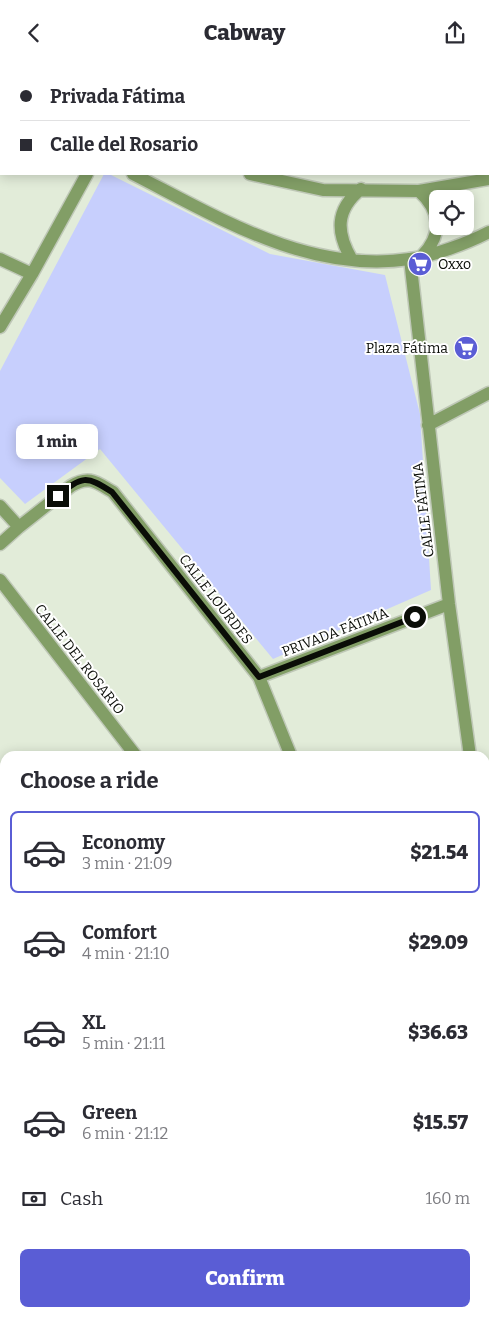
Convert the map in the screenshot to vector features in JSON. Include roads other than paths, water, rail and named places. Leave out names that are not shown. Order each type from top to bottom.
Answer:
[{"type":"street","points":[[0,327],[32,275],[86,175]]},
{"type":"street","points":[[135,175],[227,221],[302,252],[352,260],[378,261],[416,258],[476,239],[489,232]]},
{"type":"street","points":[[255,175],[323,190],[419,191],[489,179]]},
{"type":"street","points":[[352,260],[342,239],[341,220],[348,203],[361,189]]},
{"type":"street","points":[[416,258],[434,241],[437,223],[432,205],[419,191]]},
{"type":"street","name":"CALLE FÁTIMA","points":[[416,258],[428,425],[449,604],[469,751]]},
{"type":"street","points":[[0,259],[32,275]]},
{"type":"street","points":[[428,425],[489,393]]},
{"type":"street","name":"CALLE LOURDES","points":[[19,527],[80,480],[91,480],[112,492],[259,677],[289,751]]},
{"type":"street","points":[[0,506],[19,527],[0,544]]},
{"type":"street","name":"CALLE DEL ROSARIO","points":[[0,580],[132,751]]},
{"type":"street","name":"PRIVADA FÁTIMA","points":[[259,677],[449,604]]},
{"type":"place","name":"Oxxo","points":[[420,264]]},
{"type":"place","name":"Plaza Fátima","points":[[466,348]]}]
